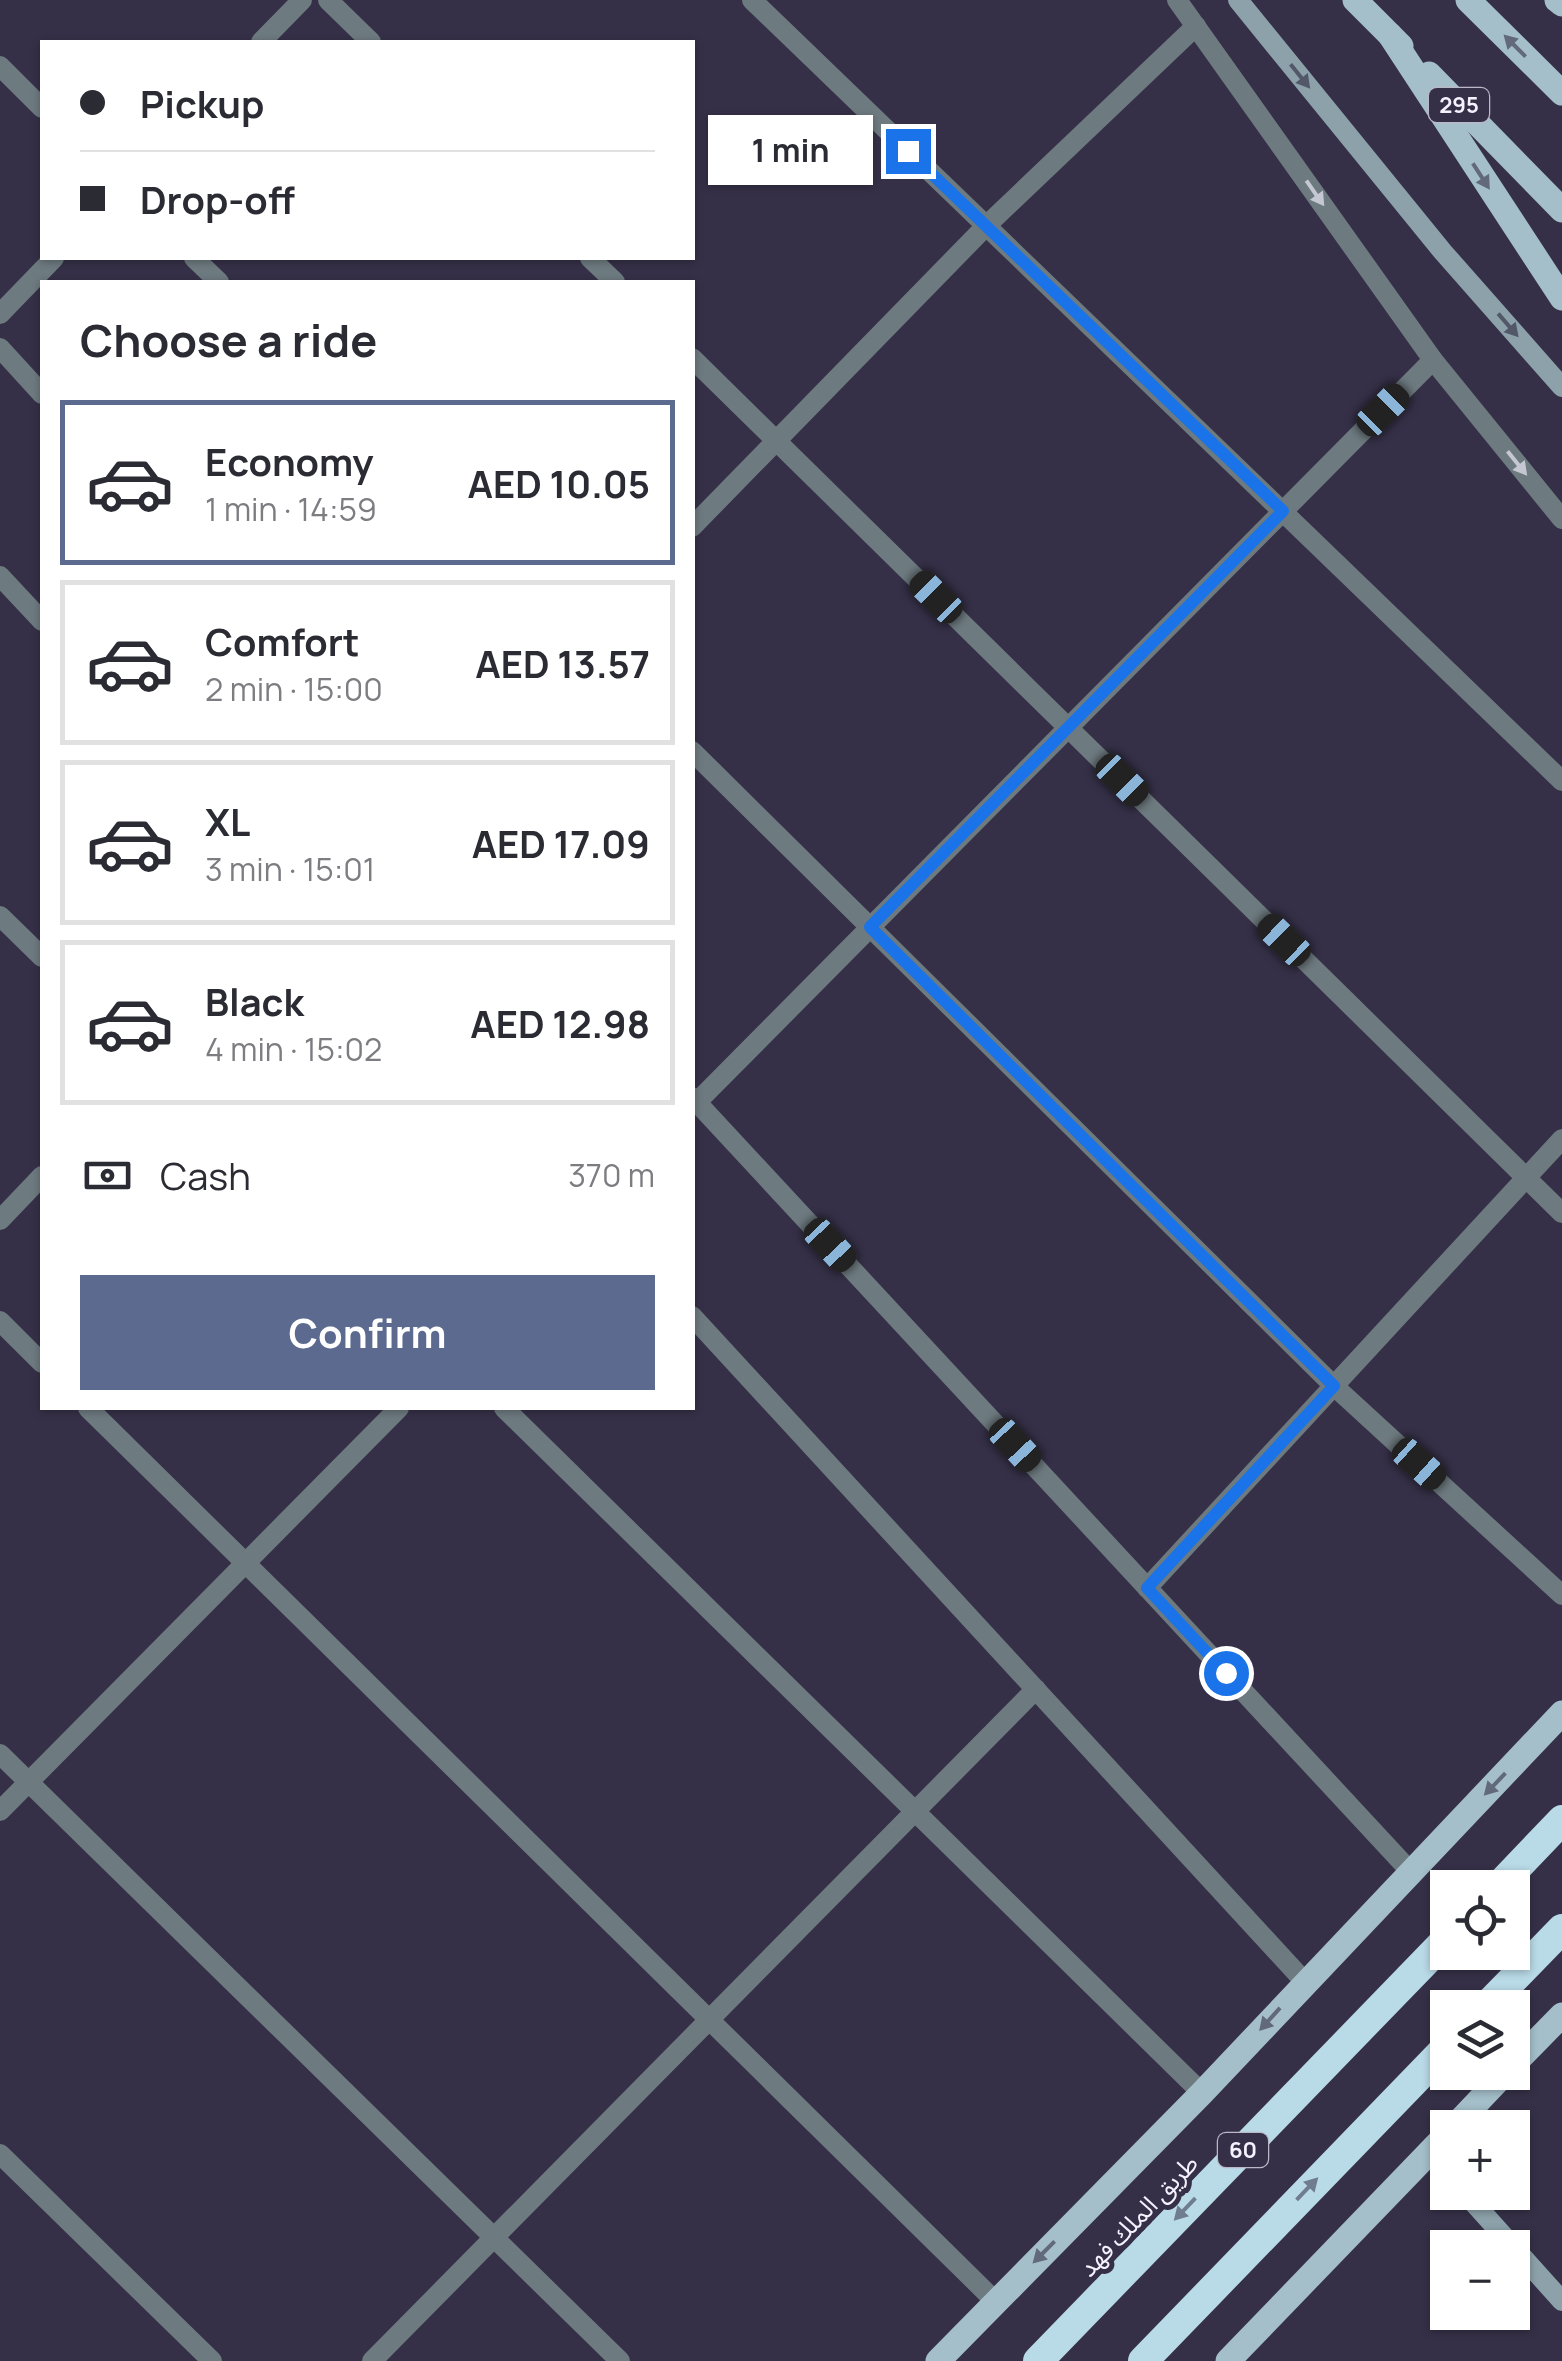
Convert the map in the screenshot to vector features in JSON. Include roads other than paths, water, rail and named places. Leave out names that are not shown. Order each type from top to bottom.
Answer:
[{"type":"highway","points":[[1514,1870],[1562,1820]]},
{"type":"highway","points":[[1502,1990],[1562,1928]]},
{"type":"highway","name":"طريق الملك فهد","points":[[1038,2361],[1430,1957]]},
{"type":"highway","points":[[1143,2361],[1430,2065]]},
{"type":"main road","points":[[1238,0],[1443,252],[1562,387]]},
{"type":"main road","name":"295","points":[[1355,0],[1562,210]]},
{"type":"main road","points":[[1468,0],[1562,93]]},
{"type":"main road","points":[[1390,35],[1562,298]]},
{"type":"main road","points":[[938,2361],[1202,2093],[1304,1981],[1562,1714]]},
{"type":"main road","points":[[1530,2052],[1557,2030]]},
{"type":"main road","points":[[1469,2110],[1489,2090]]},
{"type":"main road","points":[[1228,2361],[1428,2153]]},
{"type":"main road","points":[[1480,2210],[1562,2301]]},
{"type":"street","points":[[263,40],[302,0]]},
{"type":"street","points":[[328,0],[369,40]]},
{"type":"street","points":[[752,0],[1562,781]]},
{"type":"street","points":[[1176,0],[1433,360],[1562,519]]},
{"type":"street","points":[[695,524],[986,226],[1196,26]]},
{"type":"street","points":[[0,66],[40,106]]},
{"type":"street","points":[[0,314],[52,260]]},
{"type":"street","points":[[196,260],[217,280]]},
{"type":"street","points":[[592,260],[614,280]]},
{"type":"street","points":[[0,348],[40,392]]},
{"type":"street","points":[[1411,1872],[695,1100],[1433,360]]},
{"type":"street","points":[[695,361],[1562,1213]]},
{"type":"street","points":[[0,576],[40,618]]},
{"type":"street","points":[[695,754],[1334,1386],[1562,1595]]},
{"type":"street","points":[[0,916],[40,955]]},
{"type":"street","points":[[1147,1588],[1562,1140]]},
{"type":"street","points":[[0,1220],[40,1178]]},
{"type":"street","points":[[695,1319],[1304,1981]]},
{"type":"street","points":[[0,1321],[40,1361]]},
{"type":"street","points":[[90,1410],[995,2302]]},
{"type":"street","points":[[0,1811],[397,1410]]},
{"type":"street","points":[[506,1410],[1202,2093]]},
{"type":"street","points":[[372,2361],[1036,1690]]},
{"type":"street","points":[[0,1754],[620,2361]]},
{"type":"street","points":[[0,2154],[212,2361]]}]
